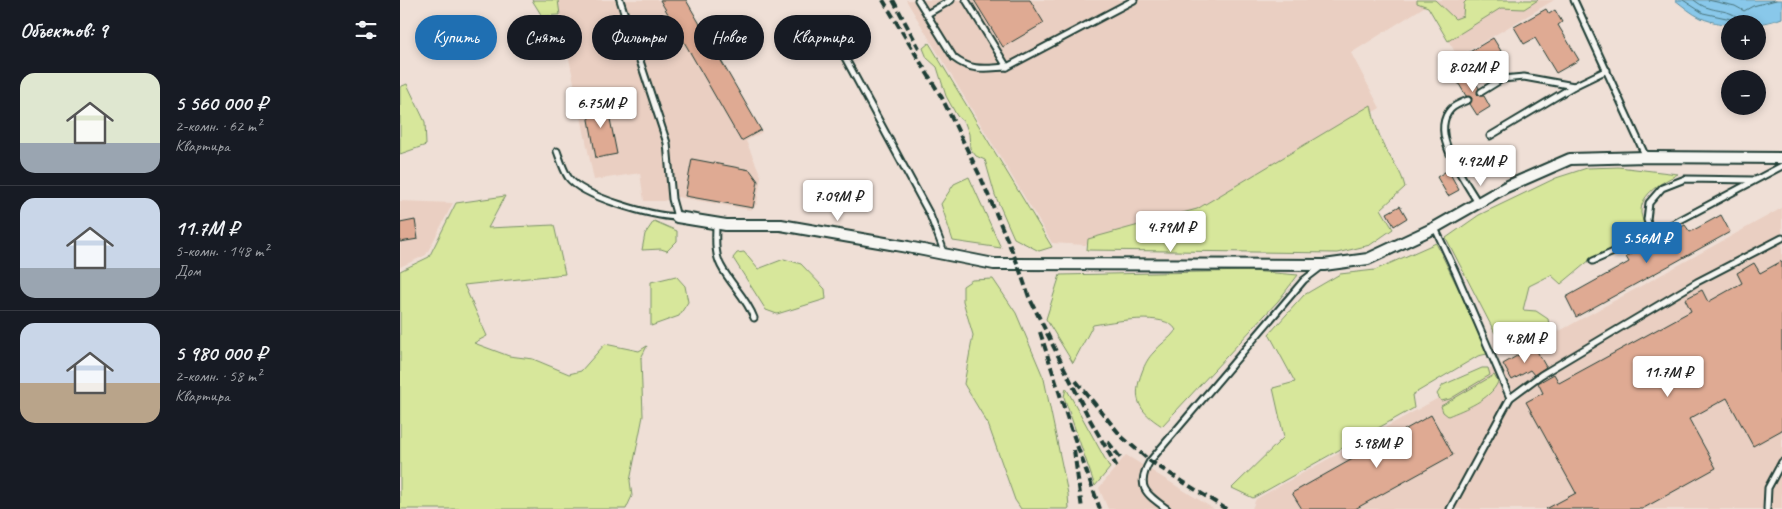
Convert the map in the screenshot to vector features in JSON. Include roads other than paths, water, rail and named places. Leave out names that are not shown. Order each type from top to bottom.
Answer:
[{"type":"street","points":[[677,217],[716,223],[781,225],[994,264],[1324,265],[1368,259],[1434,228],[1506,187],[1570,159],[1646,157],[1782,158]]},
{"type":"lane","points":[[557,151],[568,177],[585,190],[631,209],[677,217],[672,199],[667,143],[620,0]]},
{"type":"lane","points":[[918,0],[954,58],[973,69],[1007,67],[1134,0]]},
{"type":"lane","points":[[927,14],[951,0]]},
{"type":"lane","points":[[966,0],[1007,67]]},
{"type":"lane","points":[[1574,0],[1646,157]]},
{"type":"lane","points":[[846,60],[930,215],[942,246],[942,254]]},
{"type":"lane","points":[[1490,136],[1574,86],[1607,70]]},
{"type":"lane","points":[[1482,92],[1502,79],[1524,77],[1574,86]]},
{"type":"lane","points":[[1468,100],[1451,109],[1442,125],[1444,142],[1478,204]]},
{"type":"lane","points":[[1594,261],[1652,235],[1782,166]]},
{"type":"lane","points":[[1652,235],[1647,220],[1649,203],[1662,188],[1685,179],[1755,180]]},
{"type":"lane","points":[[716,223],[716,248],[720,264],[748,303],[754,318]]},
{"type":"lane","points":[[1434,228],[1456,272],[1510,398]]},
{"type":"lane","points":[[1450,509],[1510,398],[1541,375],[1697,282],[1782,238]]},
{"type":"lane","points":[[1167,509],[1151,497],[1142,486],[1142,476],[1150,461],[1304,280],[1324,265]]},
{"type":"lane","points":[[1767,509],[1768,488],[1782,462]]},
{"type":"water","points":[[1675,0],[1782,0],[1782,18],[1766,22],[1766,15],[1721,15],[1721,23],[1710,21],[1688,10]]},
{"type":"railway","points":[[883,0],[942,98],[981,178],[1018,265],[1029,297],[1089,418],[1117,467]]},
{"type":"railway","points":[[893,0],[919,48]]},
{"type":"railway","points":[[1040,332],[1069,423],[1100,509]]},
{"type":"railway","points":[[1076,381],[1122,437],[1150,461],[1226,509]]},
{"type":"railway","points":[[1108,442],[1122,460]]},
{"type":"railway","points":[[1074,450],[1082,509]]}]
